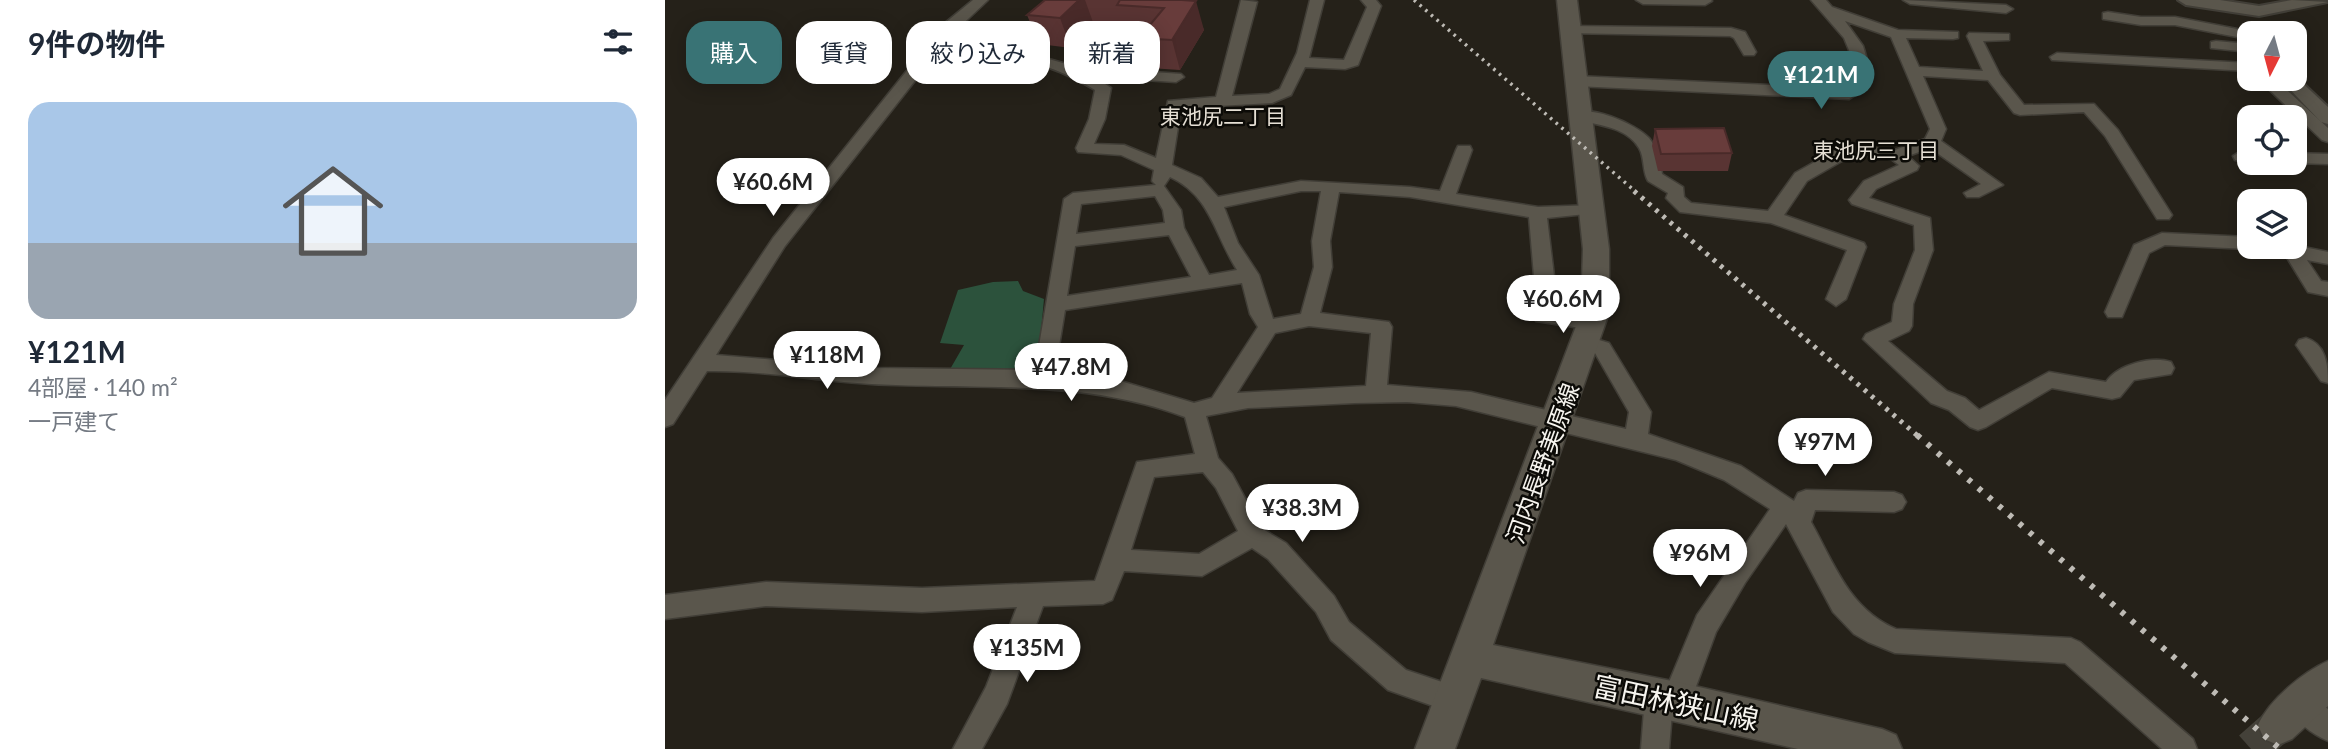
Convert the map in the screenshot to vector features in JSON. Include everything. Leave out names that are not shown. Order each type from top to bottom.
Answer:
[{"type":"main road","name":"河内長野美原線","points":[[1435,749],[1590,333],[1597,297],[1596,249],[1567,0]]},
{"type":"main road","name":"富田林狭山線","points":[[1469,658],[1668,699],[1882,749]]},
{"type":"street","points":[[955,21],[981,0]]},
{"type":"street","points":[[1223,101],[1250,2],[1248,0]]},
{"type":"street","points":[[1203,282],[1175,228],[1172,210],[1160,190],[1174,104],[1272,98],[1286,92],[1300,62],[1317,0]]},
{"type":"street","points":[[1300,62],[1345,65],[1353,62],[1374,6],[1368,0]]},
{"type":"street","points":[[1643,0],[1705,1]]},
{"type":"street","points":[[1910,0],[1946,15],[1974,36],[1993,76],[2020,110],[2088,107],[2112,133],[2163,215]]},
{"type":"street","points":[[2186,0],[2259,11],[2321,0]]},
{"type":"street","points":[[1823,5],[1897,34],[1946,15],[2006,9]]},
{"type":"street","points":[[1796,90],[1794,78],[1797,75],[1861,64],[1858,52],[1823,5]]},
{"type":"street","points":[[2237,9],[2237,21]]},
{"type":"street","points":[[2259,11],[2260,21]]},
{"type":"street","points":[[2108,16],[2141,22],[2175,21],[2237,33]]},
{"type":"street","points":[[1570,30],[1731,32],[1740,36],[1749,52]]},
{"type":"street","points":[[1773,217],[1801,177],[1851,149],[1896,155],[1933,142],[1938,129],[1897,34]]},
{"type":"street","points":[[1974,36],[2004,37]]},
{"type":"street","points":[[2216,45],[2237,49]]},
{"type":"street","points":[[1050,57],[1081,63],[1093,72],[1176,77]]},
{"type":"street","points":[[2057,57],[2237,66]]},
{"type":"street","points":[[1050,64],[1077,72],[1104,88],[1097,119],[1084,148],[1124,150],[1195,182],[1214,203],[1229,243],[1249,275],[1259,314],[1268,327]]},
{"type":"street","points":[[1914,71],[1993,76]]},
{"type":"street","points":[[1576,81],[1849,94]]},
{"type":"street","points":[[665,418],[779,242],[906,84]]},
{"type":"street","points":[[2279,91],[2328,137]]},
{"type":"street","points":[[2301,91],[2328,118]]},
{"type":"street","points":[[1580,116],[1591,116],[1638,135],[1648,150],[1654,177],[1677,191],[1675,198],[1686,208],[1773,217],[1857,247],[1836,299]]},
{"type":"street","points":[[1933,142],[1994,185],[1973,193]]},
{"type":"street","points":[[1446,198],[1464,150]]},
{"type":"street","points":[[1896,155],[1911,166],[1870,185],[1858,200],[1924,222],[1920,233],[1924,248],[1901,307],[1902,326],[1873,338],[1939,397],[1958,404],[1978,421],[2049,380],[2112,391],[2115,382],[2137,369],[2164,368]]},
{"type":"street","points":[[2307,158],[2328,159]]},
{"type":"street","points":[[1214,203],[1301,186],[1331,186],[1446,198],[1538,213],[1590,209]]},
{"type":"street","points":[[1309,319],[1322,267],[1321,241],[1331,186]]},
{"type":"street","points":[[1035,381],[1049,346],[1073,199],[1160,190]]},
{"type":"street","points":[[1538,213],[1544,276],[1543,316],[1590,333],[1602,348],[1640,412],[1636,440]]},
{"type":"street","points":[[1066,242],[1175,228]]},
{"type":"street","points":[[2115,312],[2141,249],[2162,239],[2237,242]]},
{"type":"street","points":[[2307,254],[2328,258]]},
{"type":"street","points":[[2297,259],[2315,287],[2328,289]]},
{"type":"street","points":[[1057,304],[1249,275]]},
{"type":"street","points":[[1219,404],[1268,327],[1309,319],[1383,327],[1376,392]]},
{"type":"street","points":[[2306,345],[2328,375]]},
{"type":"street","points":[[701,363],[782,365],[868,376],[1074,382],[1115,388],[1177,404],[1194,412],[1238,400],[1376,392],[1453,398],[1500,406],[1557,423],[1636,440],[1712,461],[1792,514],[1835,594],[1852,618],[1873,633],[1895,641],[2071,651],[2183,749]]},
{"type":"street","points":[[1194,412],[1208,462],[1224,481],[1252,535],[1277,551],[1325,604],[1340,631],[1398,681],[1453,699]]},
{"type":"street","points":[[665,607],[766,594],[922,600],[1103,592],[1145,470],[1208,462]]},
{"type":"street","points":[[1655,749],[1668,699],[1682,678],[1728,585],[1792,514],[1806,500],[1894,502]]},
{"type":"street","points":[[1116,560],[1202,565],[1252,535]]},
{"type":"street","points":[[967,749],[997,695],[1034,596]]},
{"type":"green space","points":[[1018,281],[1023,291],[1044,299],[1039,353],[1030,375],[949,371],[964,345],[940,343],[958,290],[993,282]]},
{"type":"building","points":[[1045,0],[1079,0],[1060,18],[1027,15]]},
{"type":"building","points":[[1120,0],[1196,1],[1172,40],[1160,39],[1160,21],[1153,21],[1164,8],[1117,5]]},
{"type":"building","points":[[1724,128],[1732,153],[1661,154],[1655,129]]},
{"type":"tunnel","points":[[2251,749],[2278,725]]},
{"type":"railway","points":[[1414,0],[1636,192]]},
{"type":"railway","points":[[1634,191],[1919,437]]},
{"type":"railway","points":[[1917,435],[2280,749]]},
{"type":"district","name":"東池尻二丁目","points":[[1223,115]]},
{"type":"district","name":"東池尻三丁目","points":[[1876,149]]}]
